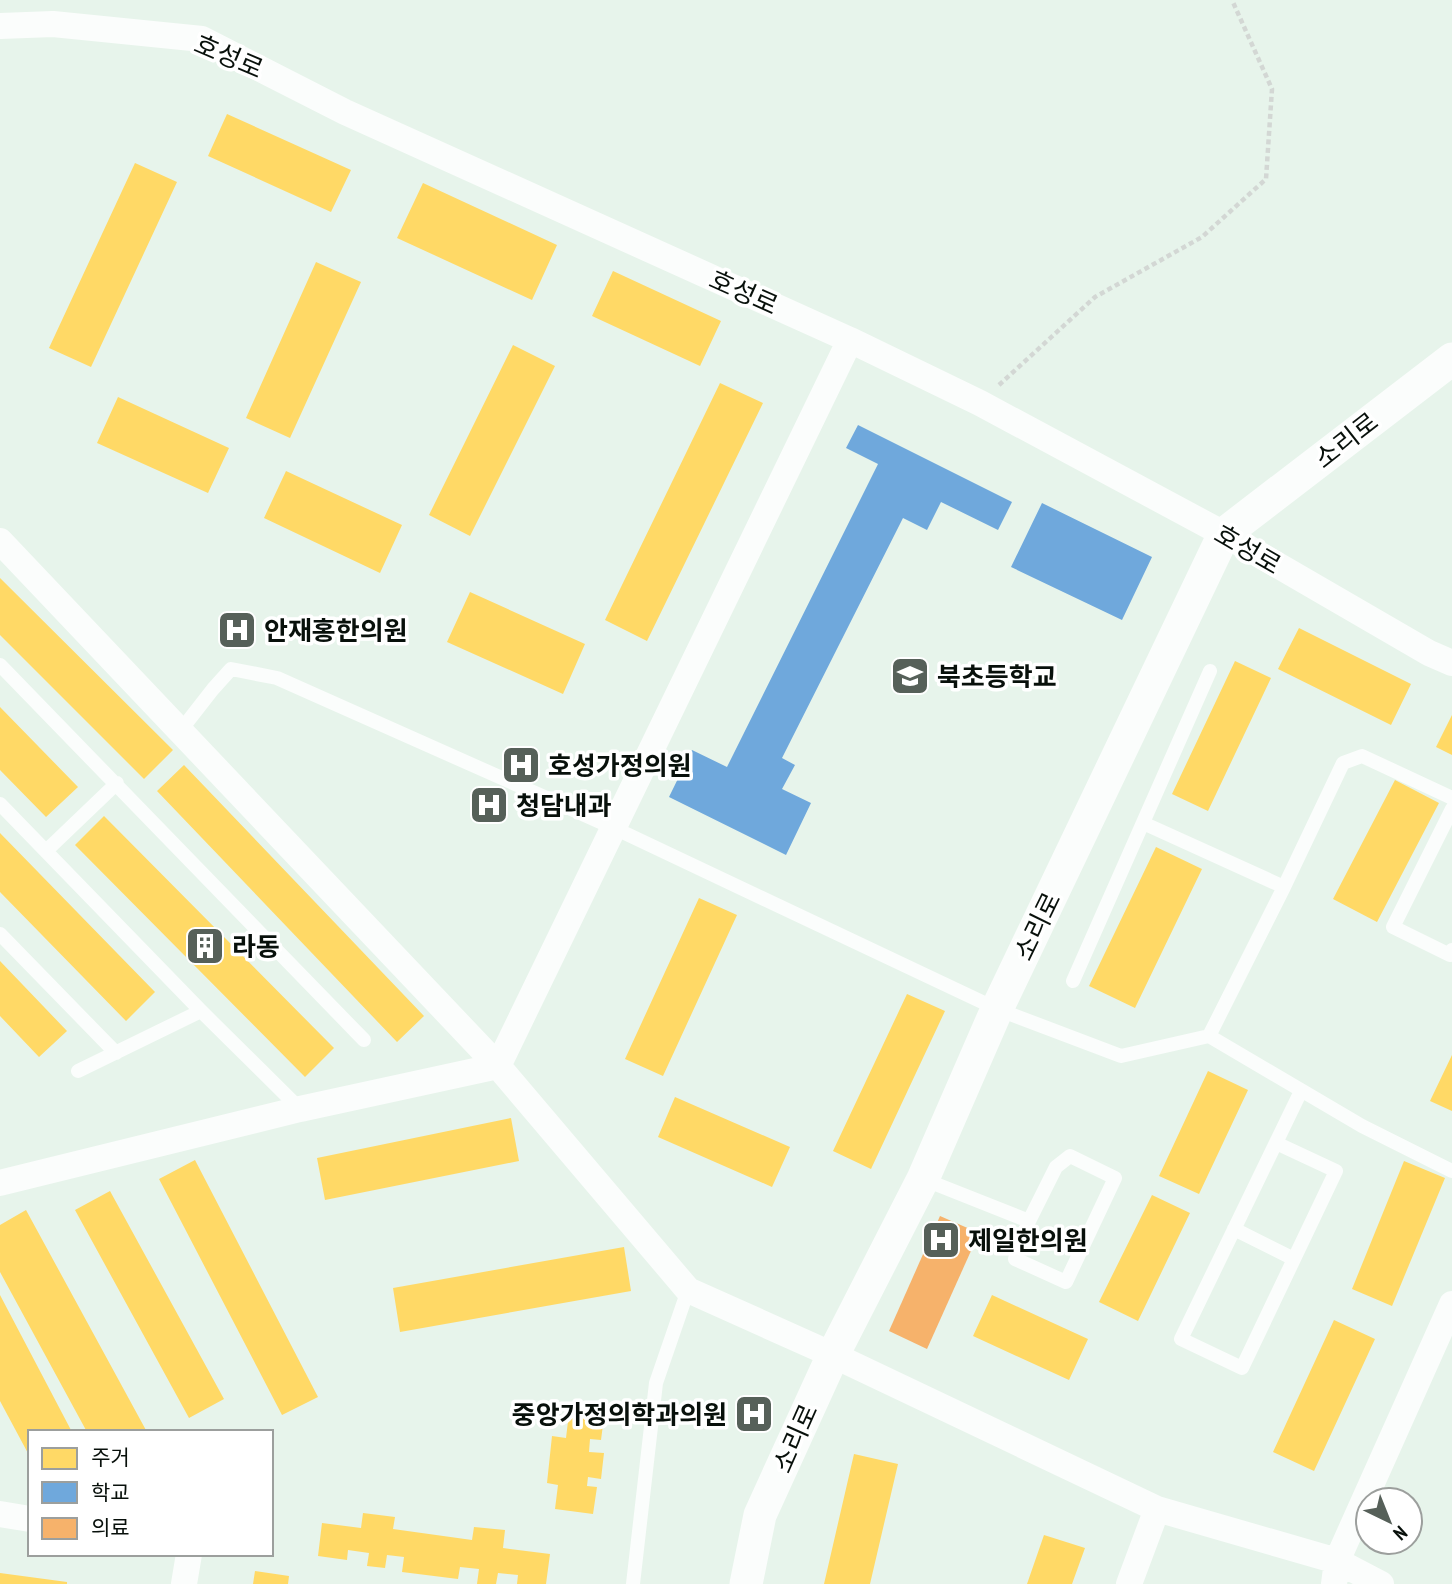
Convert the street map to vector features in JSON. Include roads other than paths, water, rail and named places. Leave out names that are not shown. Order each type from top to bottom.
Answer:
[{"type":"street","name":"호성로","points":[[0,26],[52,24],[202,39],[345,112],[850,340],[980,403],[1224,534],[1429,653],[1452,663]]},
{"type":"street","points":[[498,1066],[850,340]]},
{"type":"street","name":"소리로","points":[[746,1584],[760,1515],[833,1355],[923,1179],[997,1009],[1224,534],[1452,359]]},
{"type":"street","points":[[0,541],[498,1066],[688,1290],[833,1355],[1157,1509],[1336,1573],[1381,1584]]},
{"type":"street","points":[[0,1183],[300,1109],[498,1066]]},
{"type":"street","points":[[1336,1573],[1452,1304]]},
{"type":"street","points":[[1129,1584],[1157,1509]]},
{"type":"street","points":[[0,1514],[28,1519]]},
{"type":"street","points":[[184,1584],[189,1556]]},
{"type":"lane","points":[[0,665],[364,1040]]},
{"type":"lane","points":[[181,730],[231,669],[277,678],[614,828],[997,1009],[1121,1056],[1209,1036],[1362,1126],[1452,1171]]},
{"type":"lane","points":[[1073,981],[1210,671]]},
{"type":"lane","points":[[1209,1036],[1343,763],[1362,756],[1452,798]]},
{"type":"lane","points":[[46,851],[117,783]]},
{"type":"lane","points":[[0,804],[300,1109]]},
{"type":"lane","points":[[1452,809],[1393,927],[1450,955],[1452,950]]},
{"type":"lane","points":[[1143,823],[1284,887]]},
{"type":"lane","points":[[0,934],[116,1053]]},
{"type":"lane","points":[[78,1072],[201,1011]]},
{"type":"lane","points":[[1276,1143],[1336,1171],[1242,1368],[1181,1339],[1301,1091]]},
{"type":"lane","points":[[1070,1156],[1115,1178],[1066,1282],[1015,1259],[1029,1221],[1056,1167],[1070,1156]]},
{"type":"lane","points":[[923,1179],[1029,1221]]},
{"type":"lane","points":[[1234,1229],[1294,1259]]},
{"type":"lane","points":[[633,1584],[656,1383],[688,1290]]},
{"type":"place","name":"안재홍한의원","points":[[237,630]]},
{"type":"place","name":"북초등학교","points":[[910,676]]},
{"type":"place","name":"호성가정의원","points":[[521,765]]},
{"type":"place","name":"청담내과","points":[[489,805]]},
{"type":"place","name":"라동","points":[[205,946]]},
{"type":"place","name":"제일한의원","points":[[941,1240]]},
{"type":"place","name":"중앙가정의학과의원","points":[[754,1414]]}]
